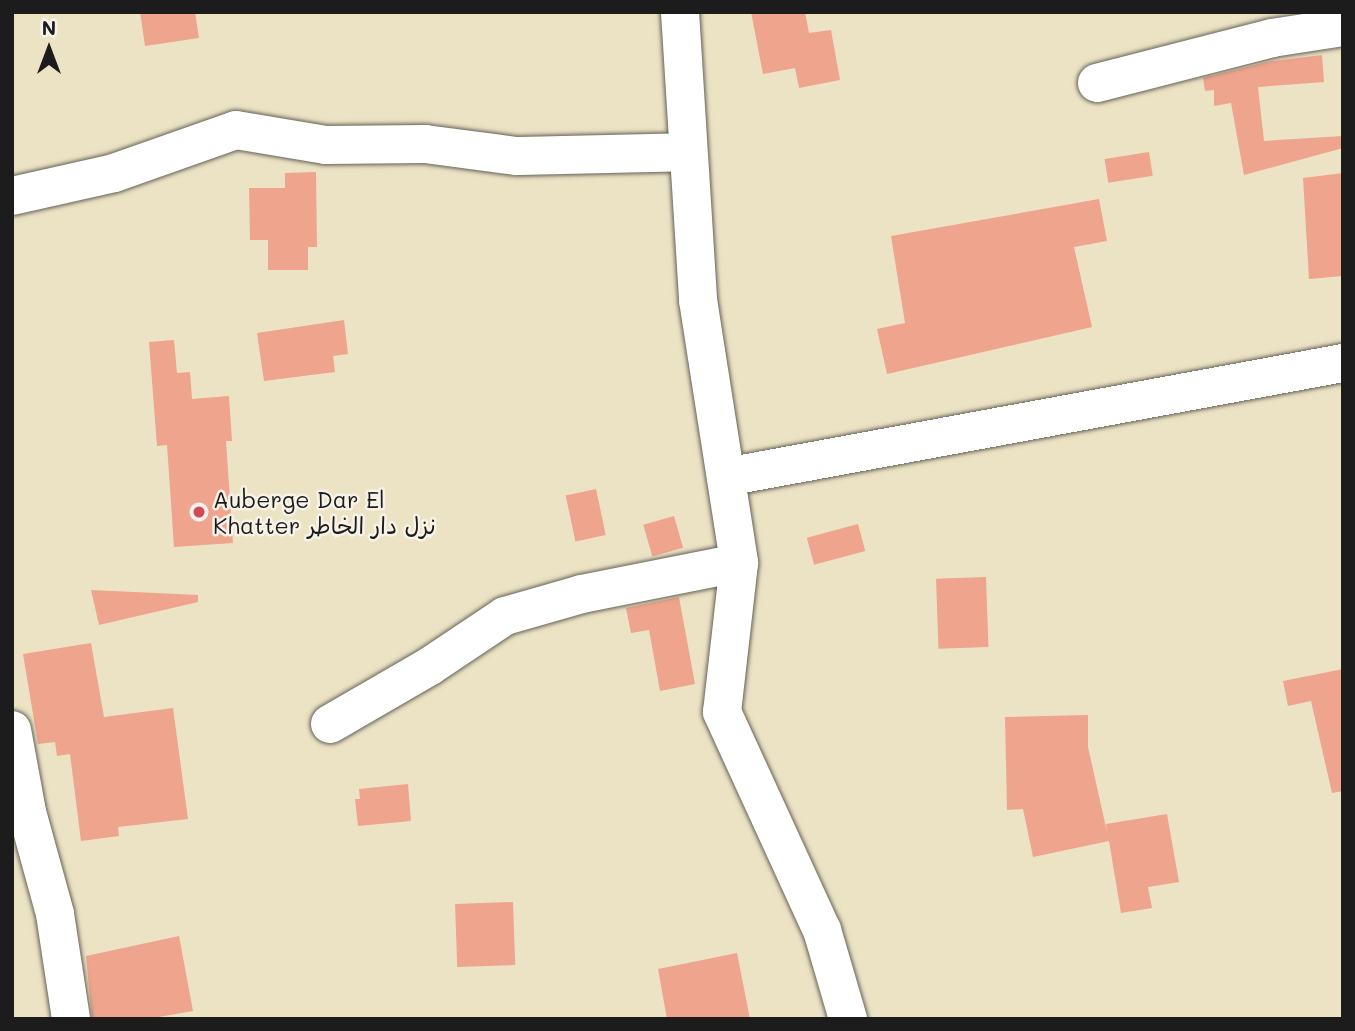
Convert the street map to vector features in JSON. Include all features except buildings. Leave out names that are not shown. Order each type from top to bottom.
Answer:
[{"type":"street","points":[[680,12],[698,300],[739,564],[722,712],[822,930],[848,1019]]},
{"type":"street","points":[[1097,83],[1272,38],[1343,27]]},
{"type":"street","points":[[12,195],[114,173],[236,130],[326,145],[425,144],[516,156],[688,152]]},
{"type":"street","points":[[726,477],[1343,363]]},
{"type":"street","points":[[330,724],[430,667],[505,616],[583,594],[739,564]]},
{"type":"street","points":[[12,730],[27,812],[55,914],[71,1019]]},
{"type":"place","name":"Auberge Dar El Khatter نزل دار الخاطر","points":[[199,512]]}]
